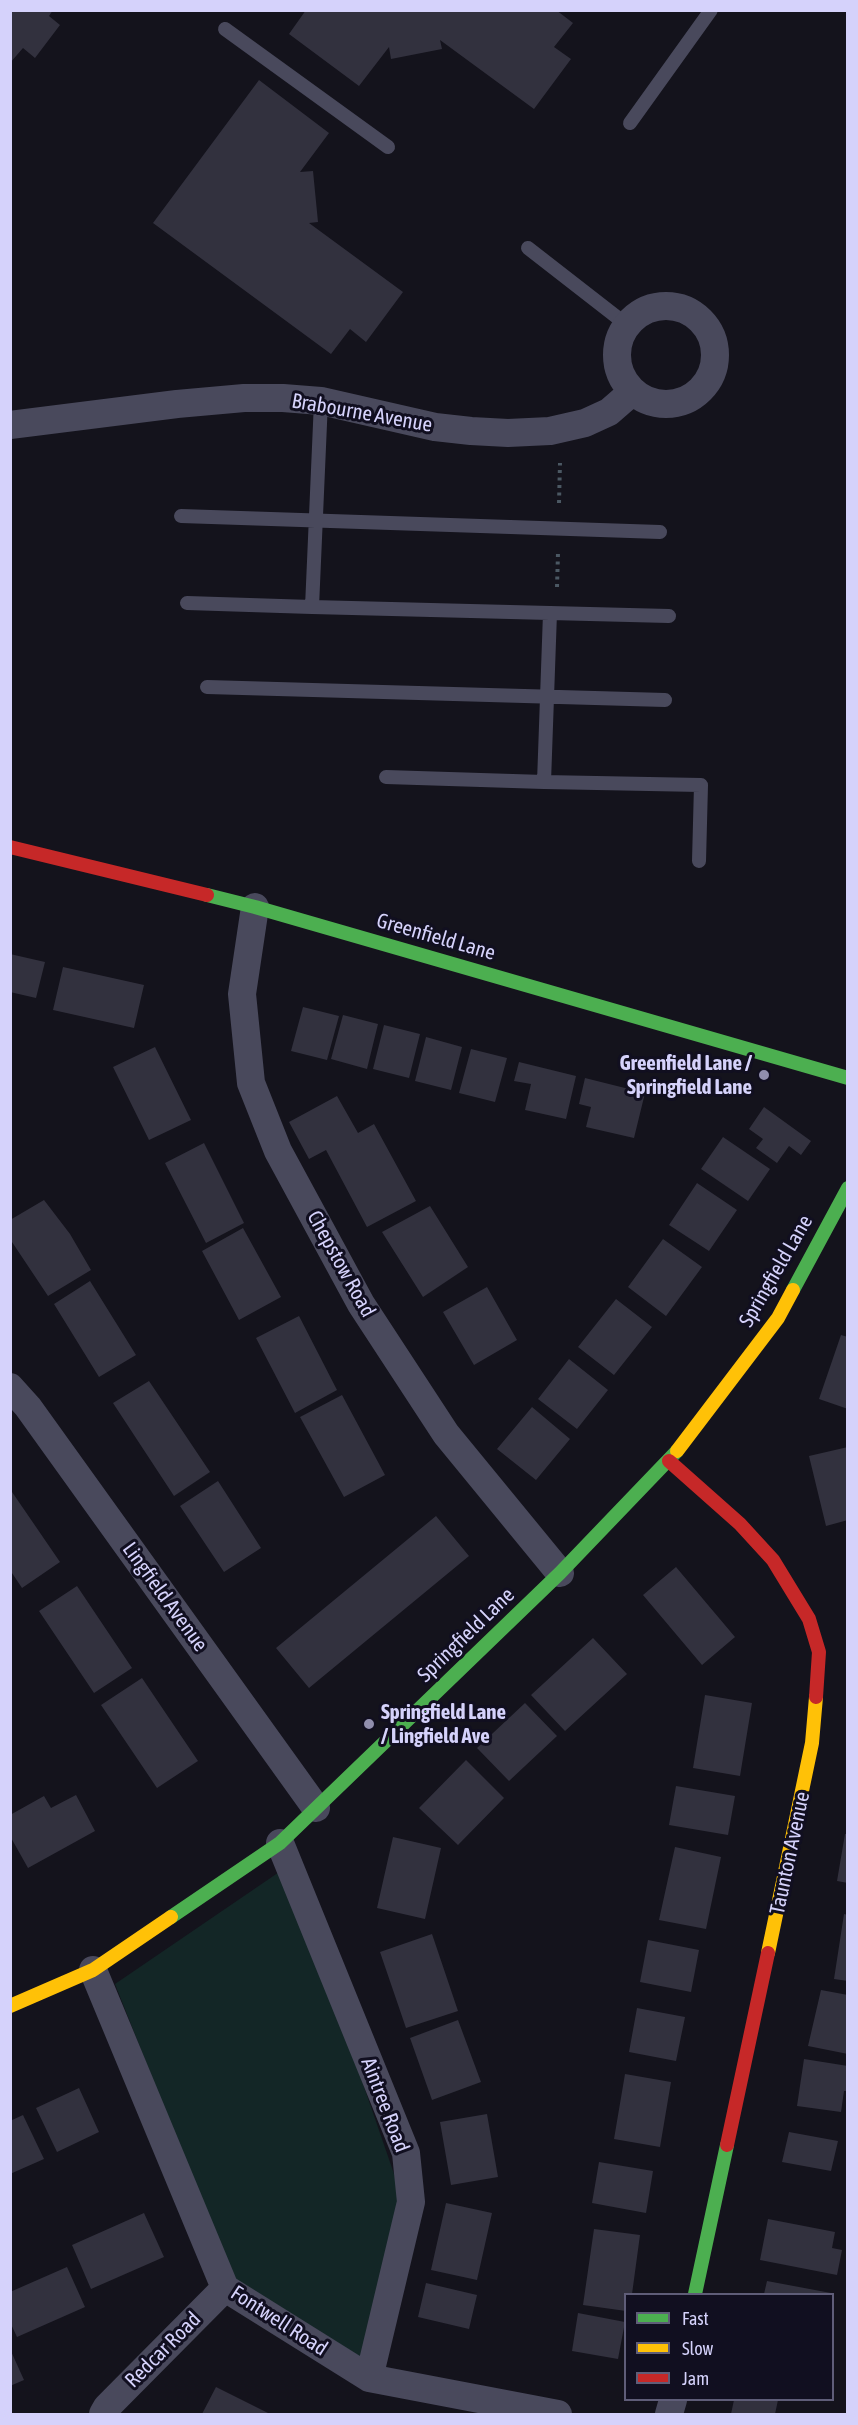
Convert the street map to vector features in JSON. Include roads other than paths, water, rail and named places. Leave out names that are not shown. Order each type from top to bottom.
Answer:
[{"type":"street","points":[[664,306],[691,313],[704,324],[713,339],[715,348],[713,371],[705,386],[692,398],[675,404],[646,401],[632,392],[623,381],[617,366],[616,348],[622,332],[633,318],[648,309],[664,306]]},
{"type":"street","name":"Brabourne Avenue","points":[[10,425],[244,398],[321,401],[435,427],[508,433],[550,431],[585,423],[609,411],[632,392]]},
{"type":"street","name":"Greenfield Lane","points":[[10,847],[255,908],[848,1077]]},
{"type":"street","name":"Chepstow Road","points":[[255,908],[242,994],[251,1083],[278,1151],[361,1304],[446,1434],[560,1573]]},
{"type":"street","name":"Springfield Lane","points":[[10,2006],[93,1970],[280,1843],[560,1573],[669,1461],[778,1318],[848,1188]]},
{"type":"street","name":"Lingfield Avenue","points":[[10,1387],[28,1407],[316,1808]]},
{"type":"street","name":"Taunton Avenue","points":[[669,1461],[740,1524],[773,1560],[809,1619],[819,1652],[812,1743],[808,1765],[695,2293]]},
{"type":"street","name":"Aintree Road","points":[[280,1843],[406,2153],[411,2202],[369,2378]]},
{"type":"street","name":"Fontwell Road","points":[[93,1970],[225,2288],[369,2378],[558,2415]]},
{"type":"street","name":"Redcar Road","points":[[103,2415],[107,2407],[225,2288]]},
{"type":"lane","points":[[630,123],[711,10]]},
{"type":"lane","points":[[225,29],[388,147]]},
{"type":"lane","points":[[528,248],[627,325]]},
{"type":"lane","points":[[312,607],[321,401]]},
{"type":"lane","points":[[181,516],[660,532]]},
{"type":"lane","points":[[187,603],[669,616]]},
{"type":"lane","points":[[544,782],[550,613]]},
{"type":"lane","points":[[207,687],[665,700]]},
{"type":"lane","points":[[386,777],[701,785],[699,861]]},
{"type":"place","name":"Greenfield Lane / Springfield Lane","points":[[764,1075]]},
{"type":"place","name":"Springfield Lane / Lingfield Ave","points":[[369,1724]]}]
